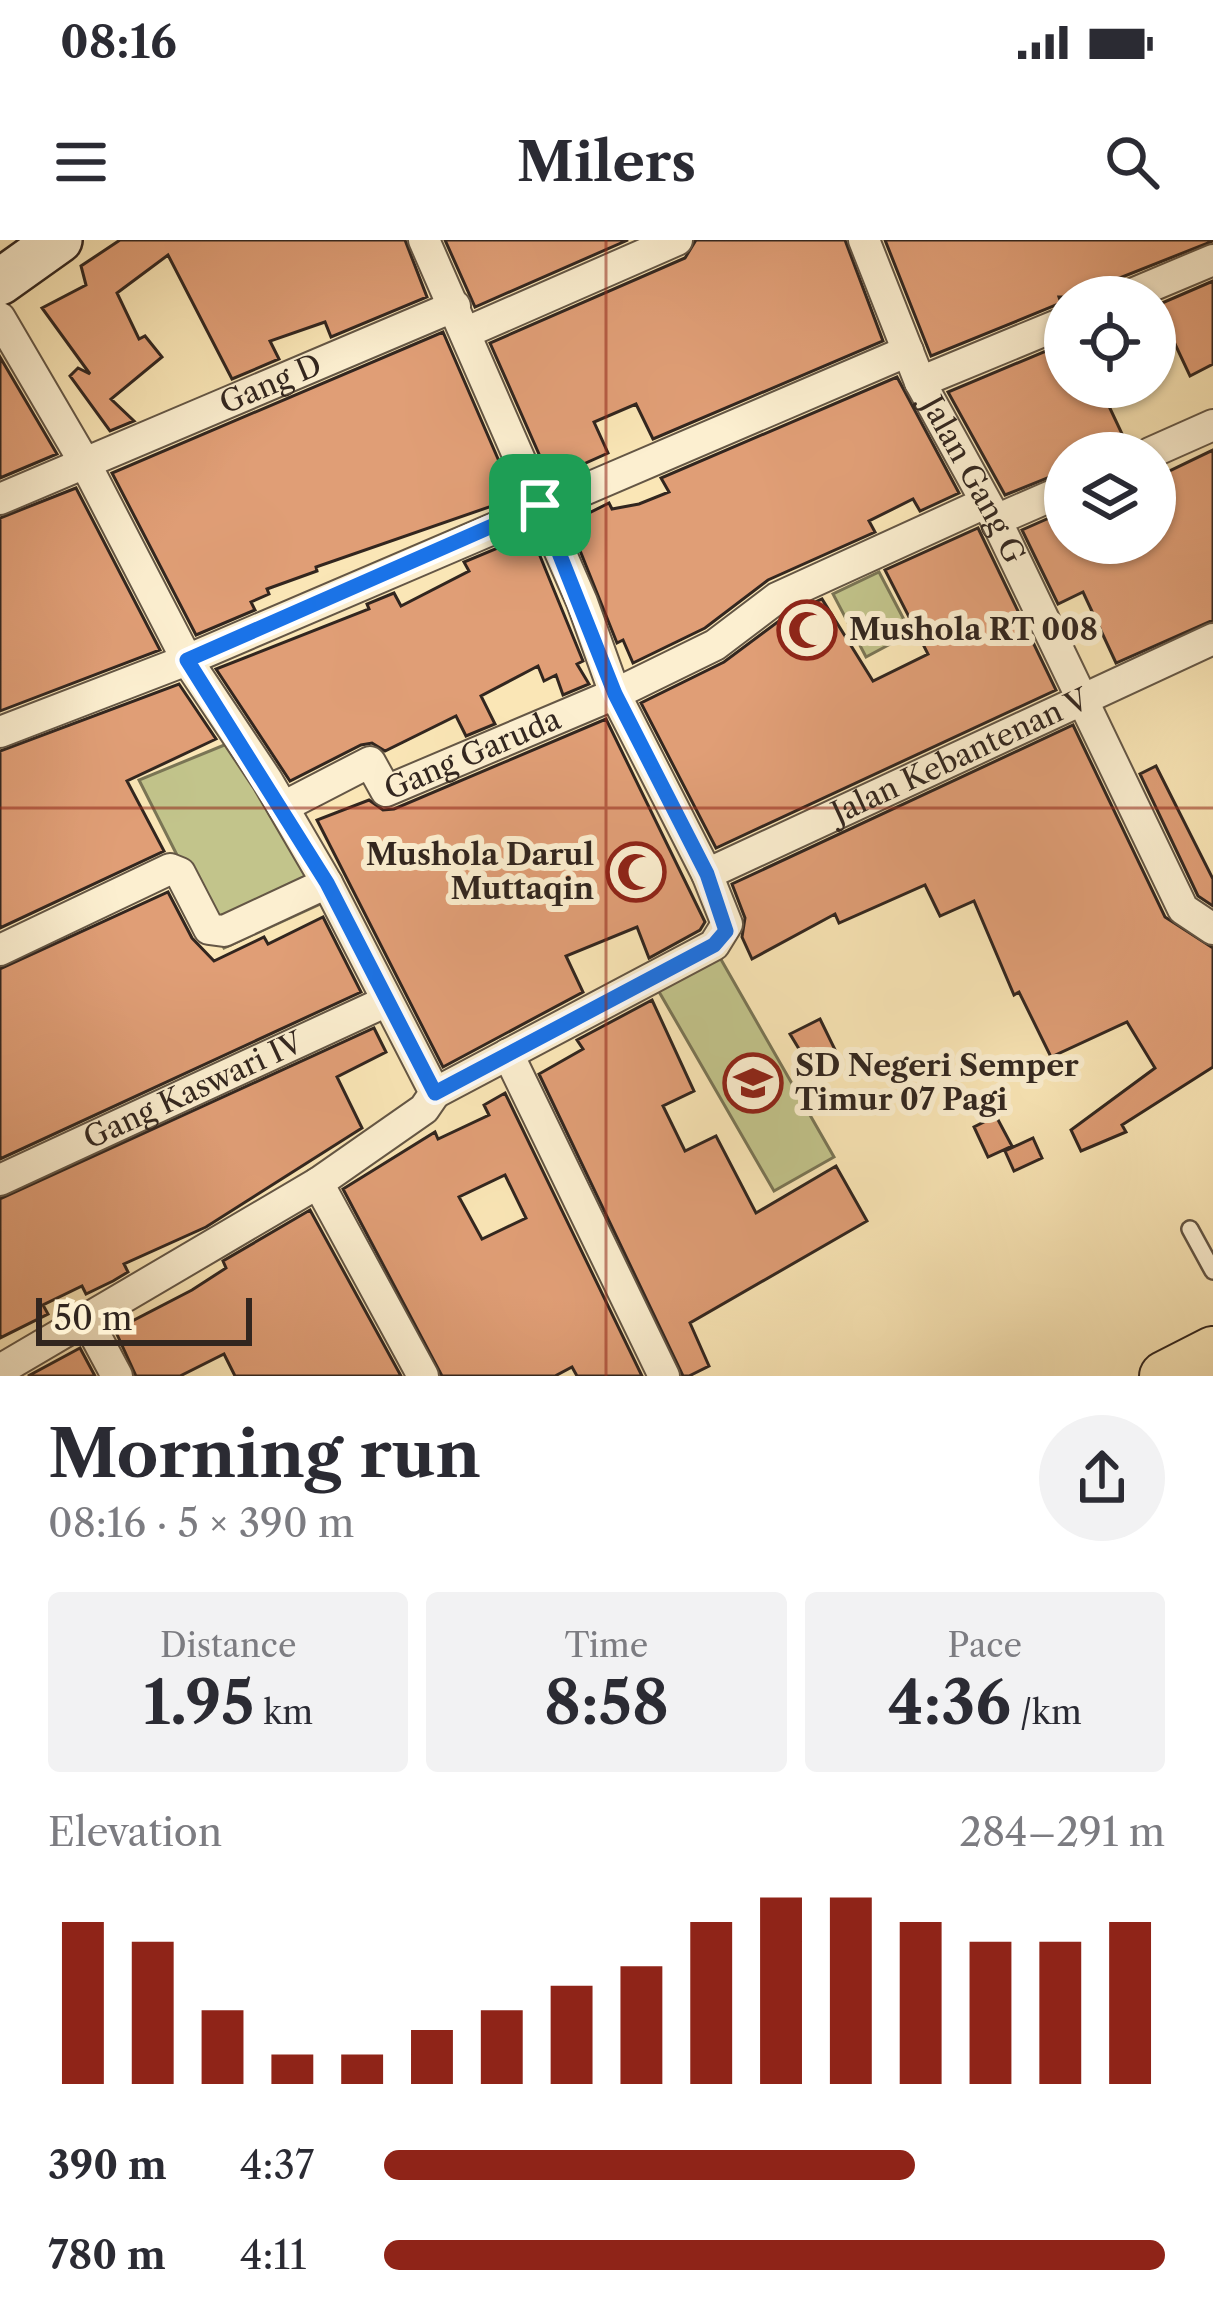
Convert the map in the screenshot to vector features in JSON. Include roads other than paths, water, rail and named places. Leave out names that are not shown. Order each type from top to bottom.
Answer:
[{"type":"main road","points":[[1164,1376],[1213,1351]]},
{"type":"street","points":[[0,282],[59,240]]},
{"type":"street","points":[[0,1370],[318,1183],[429,1101],[722,939],[727,924],[707,874],[615,694],[540,505],[424,240]]},
{"type":"street","name":"Gang D","points":[[0,499],[677,240]]},
{"type":"street","name":"Jalan Gang G","points":[[864,240],[920,382],[991,512],[1184,909],[1213,929]]},
{"type":"street","points":[[1175,276],[1213,260]]},
{"type":"street","points":[[0,318],[86,465],[187,660],[327,883],[387,1001],[429,1101]]},
{"type":"street","points":[[920,382],[1044,331]]},
{"type":"street","points":[[0,732],[187,660],[908,351]]},
{"type":"street","points":[[1176,441],[1213,425]]},
{"type":"street","points":[[615,694],[715,645],[777,598],[991,512],[1044,496]]},
{"type":"street","name":"Jalan Kebantenan V","points":[[707,874],[1213,639]]},
{"type":"street","name":"Gang Garuda","points":[[283,807],[370,762],[386,791],[615,694]]},
{"type":"street","points":[[0,950],[170,869],[180,873],[209,929],[224,931],[327,883]]},
{"type":"street","name":"Gang Kaswari IV","points":[[0,1180],[387,1001]]},
{"type":"street","points":[[508,1054],[664,1376]]},
{"type":"street","points":[[318,1183],[423,1376]]},
{"type":"street","points":[[87,1320],[117,1376]]},
{"type":"lane","points":[[1190,1229],[1213,1271]]},
{"type":"place","name":"Mushola RT 008","points":[[807,630]]},
{"type":"place","name":"Mushola Darul Muttaqin","points":[[636,872]]},
{"type":"place","name":"SD Negeri Semper Timur 07 Pagi","points":[[753,1083]]}]
